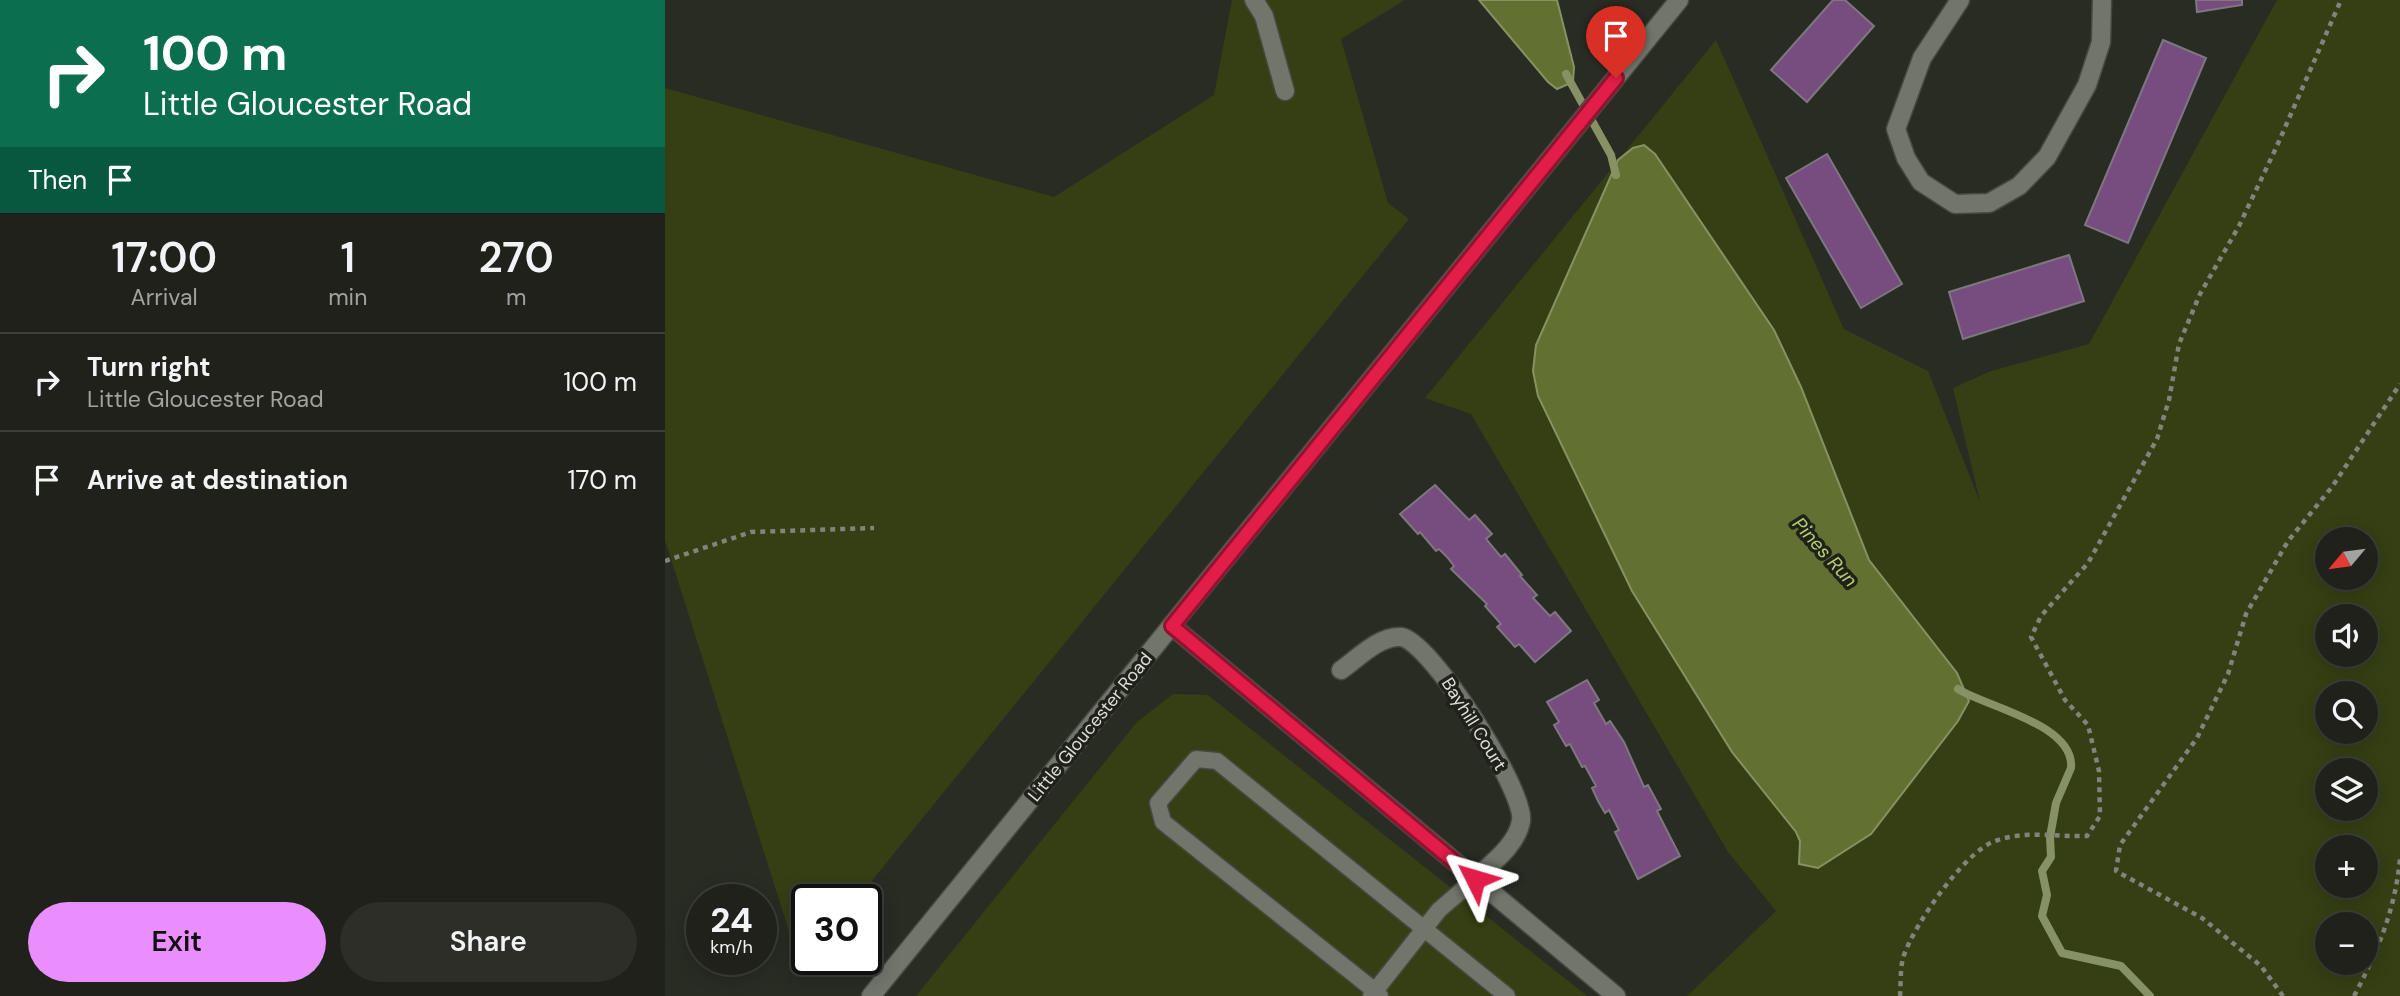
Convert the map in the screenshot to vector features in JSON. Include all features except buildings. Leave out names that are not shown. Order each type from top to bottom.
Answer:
[{"type":"street","points":[[1254,0],[1264,16],[1285,90]]},
{"type":"street","name":"Little Gloucester Road","points":[[871,996],[1679,0]]},
{"type":"street","points":[[1960,0],[1922,58],[1896,129],[1906,158],[1921,183],[1955,204],[1989,203],[2019,186],[2047,157],[2087,85],[2101,42],[2102,0]]},
{"type":"street","points":[[1172,626],[1616,996]]},
{"type":"street","name":"Bayhill Court","points":[[1341,670],[1389,639],[1409,639],[1428,654],[1482,733],[1517,796],[1522,820],[1518,833],[1508,848],[1475,879]]},
{"type":"lane","points":[[1475,879],[1439,910],[1424,929],[1375,994],[1163,822],[1158,803],[1195,759],[1217,761],[1424,929],[1507,996]]},
{"type":"path","points":[[1900,996],[1903,958],[1930,908],[1966,862],[1993,841],[2025,833],[2087,836],[2101,816],[2099,771],[2088,725],[2066,700],[2031,637],[2041,616],[2088,563],[2157,439],[2184,332],[2200,294],[2239,226],[2341,0]]},
{"type":"path","points":[[2283,996],[2261,966],[2202,918],[2116,871],[2120,845],[2197,738],[2228,674],[2246,614],[2288,541],[2332,487],[2400,384]]},
{"type":"path","points":[[665,561],[751,532],[874,528]]},
{"type":"path","points":[[2354,996],[2378,952],[2396,897],[2400,859]]},
{"type":"shaded area","points":[[1232,0],[1405,0],[1341,39],[1388,203],[1409,219],[869,884],[791,884],[791,937],[777,893],[777,884],[774,884],[665,540],[665,88],[1054,197],[1214,95]]},
{"type":"shaded area","points":[[2277,0],[2400,0],[2400,996],[1687,996],[1776,911],[1728,852],[1471,414],[1425,398],[1716,40],[1844,329],[1928,371],[1980,502],[1953,388],[1991,371],[2089,344]]},
{"type":"shaded area","points":[[1173,694],[1208,695],[1587,996],[916,996],[1137,722]]},
{"type":"water","points":[[1479,0],[1557,0],[1574,67],[1573,82],[1557,89],[1548,82]]},
{"type":"water","points":[[1644,145],[1655,154],[1774,330],[1801,387],[1869,560],[1957,673],[1969,701],[1958,721],[1871,834],[1818,868],[1799,864],[1800,841],[1796,832],[1732,752],[1632,591],[1538,396],[1533,371],[1536,345],[1618,160],[1633,148]]},
{"type":"waterway","name":"Pines Run","points":[[1566,74],[1611,155],[1616,175]]},
{"type":"waterway","name":"Pines Run","points":[[1958,689],[2044,728],[2059,740],[2068,753],[2071,768],[2056,803],[2050,837],[2051,857],[2042,871],[2047,895],[2042,916],[2062,953],[2121,966],[2150,996]]},
{"type":"route","points":[[1475,879],[1172,626],[1616,78]]}]
